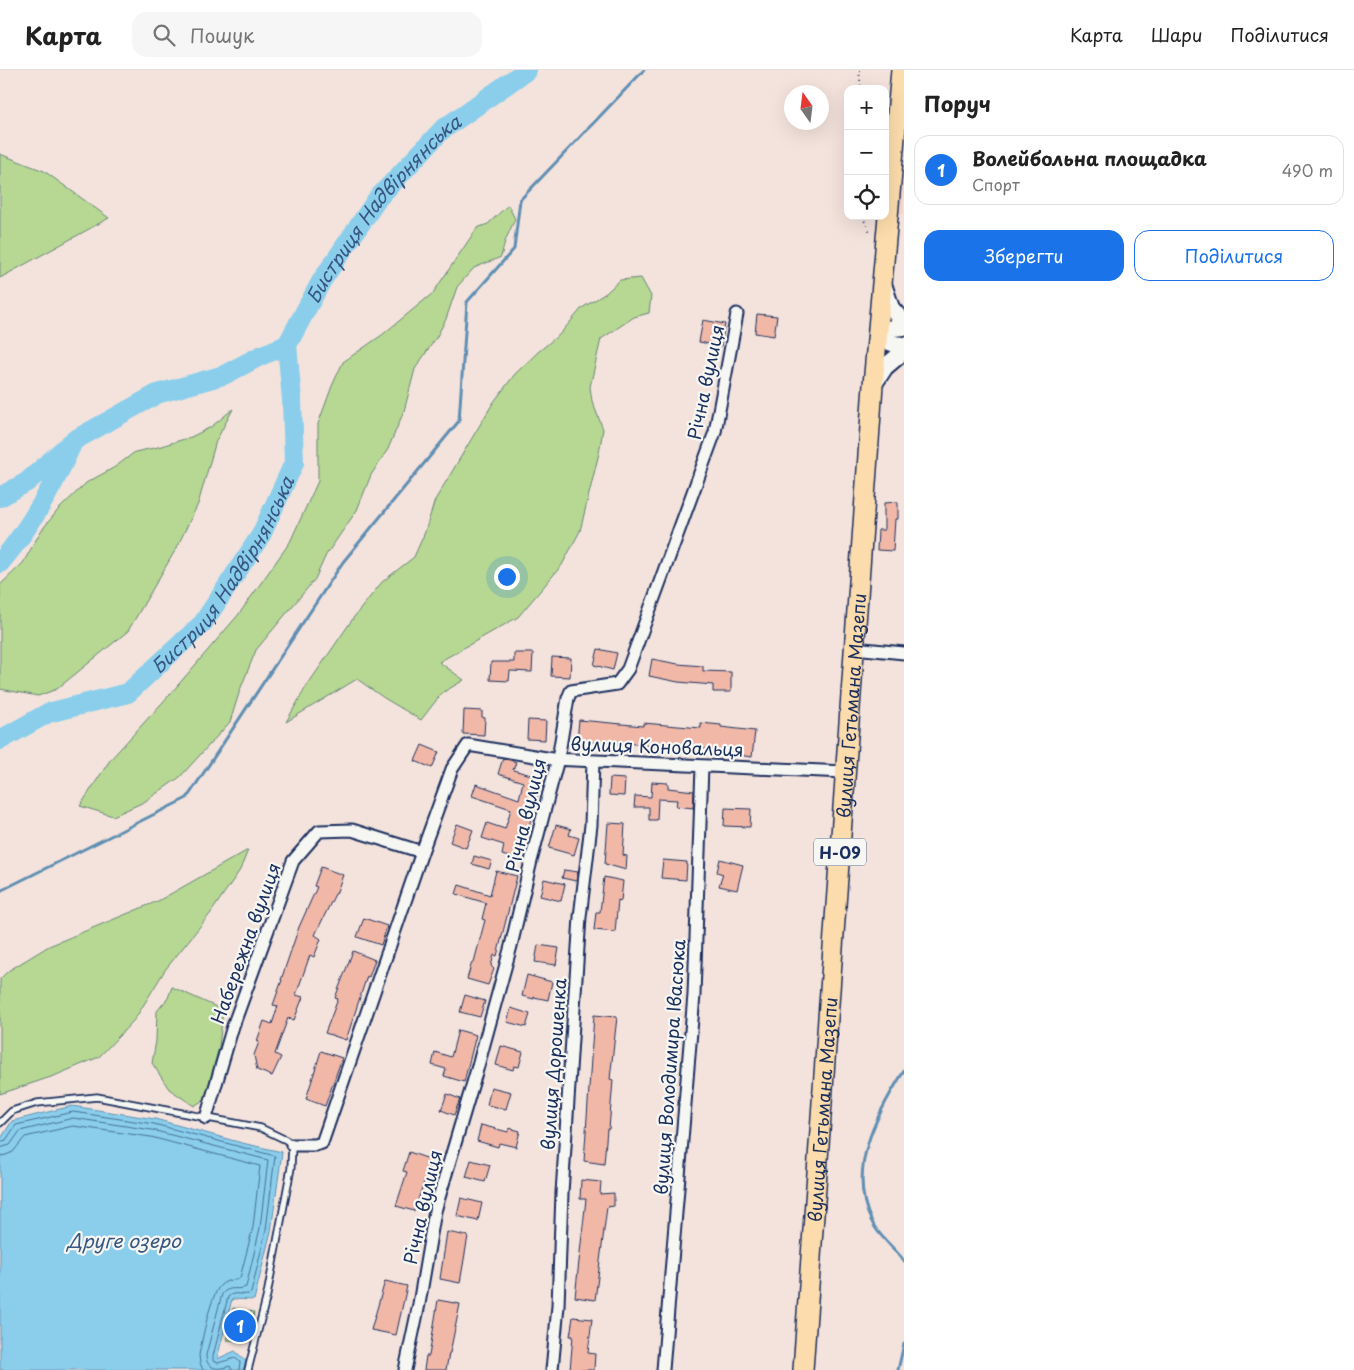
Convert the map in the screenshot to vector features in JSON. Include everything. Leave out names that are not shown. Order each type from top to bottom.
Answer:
[{"type":"main road","name":"вулиця Гетьмана Мазепи","points":[[803,1370],[873,385],[901,70]]},
{"type":"main road","points":[[882,276],[891,308],[904,323]]},
{"type":"main road","points":[[877,333],[904,327]]},
{"type":"main road","points":[[877,333],[894,345],[904,345]]},
{"type":"main road","points":[[873,385],[884,367],[904,351]]},
{"type":"street","name":"Річна вулиця","points":[[405,1370],[435,1211],[511,946],[558,759],[568,698],[571,692],[617,684],[628,670],[715,432],[737,314]]},
{"type":"street","points":[[854,648],[904,653]]},
{"type":"street","name":"вулиця Коновальця","points":[[422,852],[452,769],[468,745],[558,759],[846,772]]},
{"type":"street","name":"вулиця Дорошенка","points":[[552,1370],[558,1306],[562,1193],[574,1001],[580,917],[591,826],[593,761]]},
{"type":"street","name":"вулиця Володимира Івасюка","points":[[663,1370],[694,995],[702,766]]},
{"type":"street","name":"Набережна вулиця","points":[[206,1118],[233,1026],[293,861],[319,831],[352,830],[422,852]]},
{"type":"street","points":[[292,1145],[315,1145],[322,1143],[422,852]]},
{"type":"lane","points":[[0,1123],[12,1111],[37,1103],[96,1097],[261,1128],[292,1145],[291,1168],[267,1295],[248,1370]]},
{"type":"path","points":[[859,70],[861,85]]},
{"type":"shaded area","points":[[904,138],[904,214],[896,214]]},
{"type":"green space","points":[[0,154],[44,171],[109,218],[0,278]]},
{"type":"green space","points":[[508,205],[515,219],[505,241],[501,257],[474,268],[457,287],[446,319],[436,338],[415,369],[404,411],[388,449],[371,475],[357,510],[326,555],[315,579],[256,650],[230,722],[180,777],[144,802],[113,816],[80,806],[110,760],[239,614],[290,542],[318,481],[318,424],[343,362],[382,335],[433,293],[477,228],[488,224]]},
{"type":"green space","points":[[641,278],[651,296],[649,313],[634,317],[601,339],[590,387],[592,401],[603,429],[599,453],[580,531],[562,565],[518,617],[439,662],[464,680],[442,693],[421,720],[357,679],[286,722],[306,687],[354,617],[382,582],[414,557],[425,532],[435,500],[493,403],[515,374],[560,334],[582,308],[606,293],[620,280]]},
{"type":"green space","points":[[233,409],[216,441],[198,504],[176,549],[128,631],[57,689],[38,696],[0,689],[0,585],[23,563],[41,531],[58,510],[86,483],[115,467],[135,452],[191,437],[211,427]]},
{"type":"green space","points":[[248,850],[240,870],[210,914],[165,970],[135,1019],[99,1057],[54,1076],[0,1094],[0,979],[8,971],[49,946],[158,901]]},
{"type":"green space","points":[[172,987],[223,1010],[219,1047],[205,1099],[194,1106],[169,1089],[152,1063],[156,1041],[157,1011],[168,998]]},
{"type":"green space","points":[[233,1308],[254,1312],[249,1342],[227,1340]]},
{"type":"water","name":"Друге озеро","points":[[72,1106],[155,1119],[282,1152],[271,1231],[254,1300],[232,1299],[217,1359],[235,1351],[246,1361],[243,1370],[0,1370],[0,1140],[12,1121]]},
{"type":"building","points":[[757,314],[777,316],[774,336],[755,333]]},
{"type":"building","points":[[703,320],[725,324],[721,346],[699,342]]},
{"type":"building","points":[[898,502],[898,519],[895,519],[893,551],[877,550],[878,530],[884,530],[884,503]]},
{"type":"building","points":[[598,649],[617,653],[613,670],[594,665]]},
{"type":"building","points":[[514,653],[533,653],[532,672],[510,671],[509,681],[490,680],[491,662],[514,662]]},
{"type":"building","points":[[552,657],[571,658],[570,677],[551,676]]},
{"type":"building","points":[[652,659],[703,666],[703,671],[731,672],[731,692],[713,692],[713,685],[678,682],[649,676]]},
{"type":"building","points":[[464,710],[482,711],[482,717],[485,718],[484,735],[463,734]]},
{"type":"building","points":[[528,720],[546,721],[545,740],[527,739]]},
{"type":"building","points":[[579,720],[643,726],[643,723],[701,728],[701,723],[755,731],[752,757],[731,754],[731,751],[577,741]]},
{"type":"building","points":[[422,745],[439,752],[432,768],[415,761]]},
{"type":"building","points":[[503,758],[516,762],[513,770],[542,778],[520,860],[502,855],[504,845],[482,838],[487,823],[505,829],[511,809],[472,796],[476,784],[519,799],[523,782],[498,774]]},
{"type":"building","points":[[610,778],[625,779],[624,796],[609,795]]},
{"type":"building","points":[[652,782],[668,783],[668,788],[694,791],[693,808],[676,806],[677,800],[658,799],[657,820],[649,820],[649,807],[634,807],[635,796],[651,797]]},
{"type":"building","points":[[725,808],[751,809],[750,827],[724,826]]},
{"type":"building","points":[[608,823],[625,824],[623,855],[627,856],[626,870],[605,864]]},
{"type":"building","points":[[457,824],[473,830],[466,848],[450,842]]},
{"type":"building","points":[[556,825],[571,829],[569,835],[579,838],[574,855],[549,848]]},
{"type":"building","points":[[474,856],[492,861],[489,869],[472,864]]},
{"type":"building","points":[[720,859],[743,865],[737,890],[719,886],[723,874],[717,872]]},
{"type":"building","points":[[663,860],[687,862],[686,880],[661,878]]},
{"type":"building","points":[[321,867],[343,875],[336,894],[315,935],[321,939],[314,957],[310,955],[296,995],[303,997],[294,1020],[288,1018],[275,1054],[281,1057],[272,1076],[257,1070],[254,1055],[259,1042],[257,1041],[264,1021],[272,1024],[278,1006],[273,1005],[299,927],[317,887],[314,886]]},
{"type":"building","points":[[564,870],[578,872],[576,881],[562,878]]},
{"type":"building","points":[[496,871],[517,876],[497,956],[494,955],[491,966],[494,969],[488,985],[467,979],[472,962],[474,962],[485,920],[482,919],[486,903],[456,894],[459,885],[490,895]]},
{"type":"building","points":[[604,877],[623,881],[621,901],[618,900],[615,932],[594,930],[596,912],[600,912]]},
{"type":"building","points":[[544,879],[565,884],[561,901],[540,896]]},
{"type":"building","points":[[364,918],[387,926],[381,945],[357,937]]},
{"type":"building","points":[[538,945],[559,948],[556,965],[535,962]]},
{"type":"building","points":[[353,951],[375,960],[369,977],[367,976],[346,1040],[325,1033],[338,999],[335,998]]},
{"type":"building","points":[[527,975],[552,982],[548,1000],[522,996]]},
{"type":"building","points":[[465,995],[485,1001],[480,1017],[460,1012]]},
{"type":"building","points":[[511,1008],[530,1014],[526,1027],[507,1022]]},
{"type":"building","points":[[594,1015],[617,1017],[610,1079],[613,1080],[609,1129],[607,1129],[604,1164],[584,1161]]},
{"type":"building","points":[[458,1030],[476,1035],[464,1082],[444,1076],[446,1069],[432,1065],[435,1052],[451,1057]]},
{"type":"building","points":[[501,1046],[523,1052],[519,1067],[514,1066],[513,1070],[496,1065]]},
{"type":"building","points":[[321,1051],[342,1058],[325,1106],[306,1099]]},
{"type":"building","points":[[491,1087],[511,1092],[506,1109],[487,1105]]},
{"type":"building","points":[[447,1094],[460,1099],[454,1115],[441,1110]]},
{"type":"building","points":[[481,1125],[508,1132],[509,1128],[520,1131],[516,1147],[499,1143],[498,1147],[477,1141]]},
{"type":"building","points":[[409,1152],[432,1160],[414,1211],[396,1206],[407,1172],[403,1171]]},
{"type":"building","points":[[471,1160],[490,1165],[485,1182],[466,1177]]},
{"type":"building","points":[[581,1180],[601,1182],[600,1194],[614,1193],[614,1206],[607,1207],[595,1300],[575,1297],[586,1199],[580,1199]]},
{"type":"building","points":[[461,1198],[482,1203],[478,1221],[457,1216]]},
{"type":"building","points":[[447,1232],[468,1236],[460,1283],[440,1279]]},
{"type":"building","points":[[385,1281],[407,1286],[396,1335],[371,1330]]},
{"type":"building","points":[[438,1300],[460,1304],[446,1370],[424,1370],[426,1356],[429,1356]]},
{"type":"building","points":[[573,1317],[592,1319],[588,1353],[595,1354],[594,1370],[570,1370],[573,1336],[570,1336]]},
{"type":"waterway","name":"Бистриця Надвірнянська","points":[[0,740],[48,713],[128,693],[203,623],[261,535],[294,463],[292,400],[287,345],[322,280],[378,198],[442,130],[527,70]]},
{"type":"waterway","points":[[0,891],[187,798],[343,562],[459,421],[467,302],[514,249],[520,200],[644,70]]},
{"type":"waterway","points":[[0,497],[27,482],[73,441],[157,394],[224,375],[260,356],[287,345]]},
{"type":"waterway","points":[[0,563],[40,507],[71,446]]},
{"type":"waterway","points":[[904,1071],[875,1125],[863,1163],[862,1183],[865,1203],[872,1222],[882,1237],[904,1261]]},
{"type":"waterway","points":[[898,1370],[904,1344]]},
{"type":"place","name":"Волейбольна площадка","points":[[240,1326]]}]
